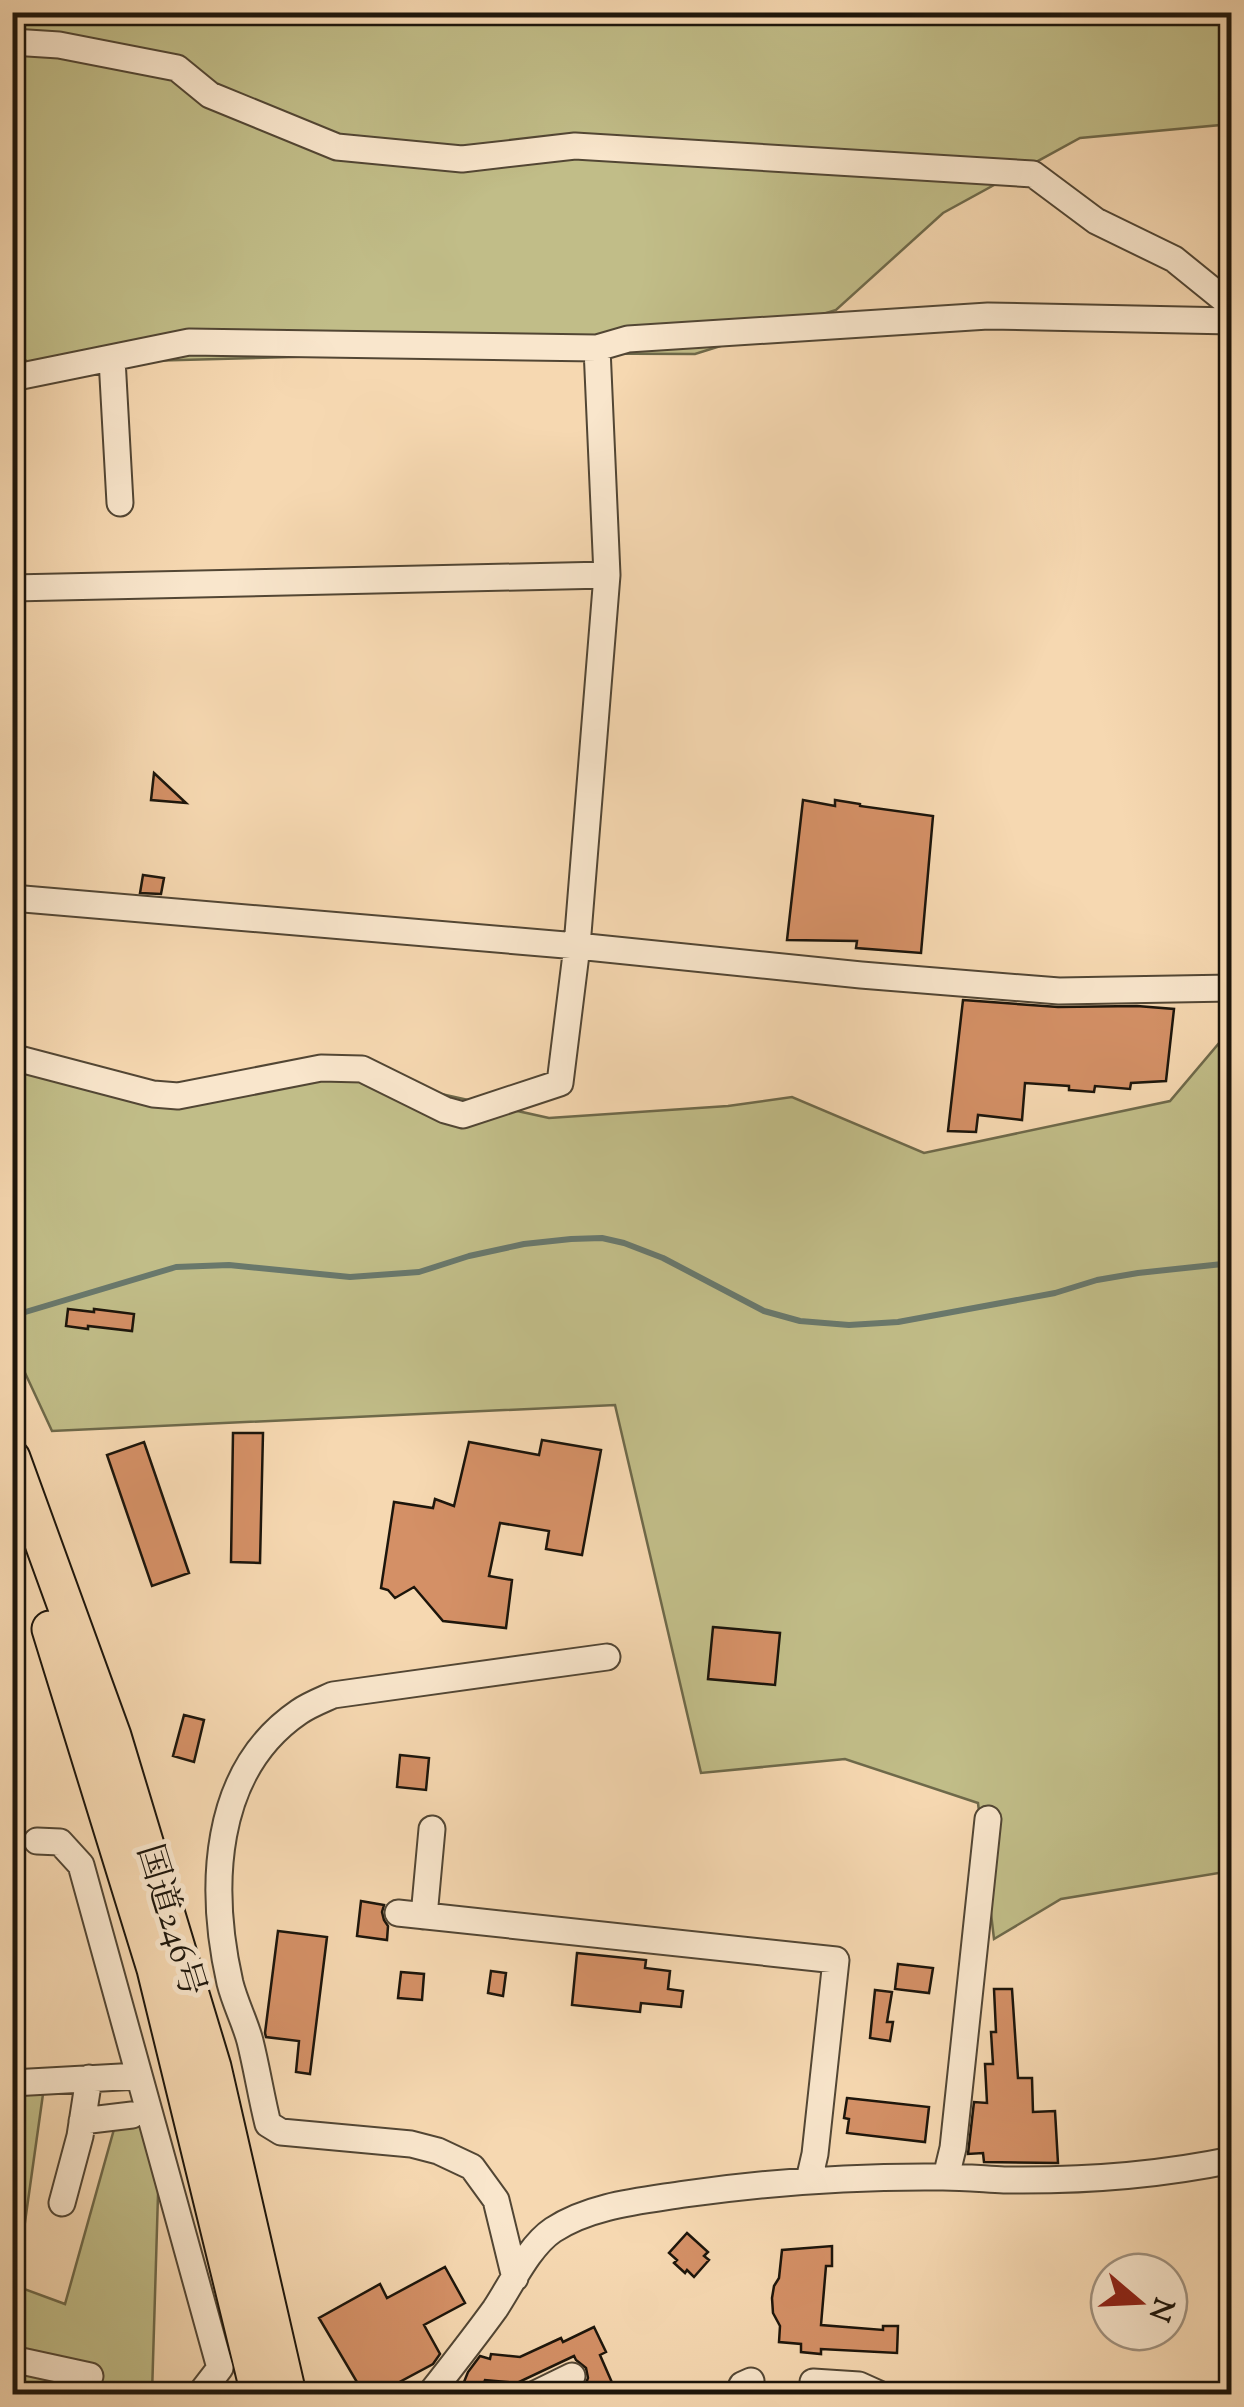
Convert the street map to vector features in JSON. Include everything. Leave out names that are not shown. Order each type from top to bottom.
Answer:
[{"type":"highway","name":"国道246号","points":[[12,1458],[114,1736],[213,2067],[288,2394]]},
{"type":"highway","name":"国道246号","points":[[12,1524],[62,1663],[155,1970],[258,2394]]},
{"type":"street","points":[[12,42],[58,45],[177,68],[210,96],[337,147],[462,159],[575,146],[1033,174],[1096,221],[1174,258],[1232,306]]},
{"type":"street","points":[[12,378],[188,342],[597,348],[628,338],[988,316],[1232,321]]},
{"type":"street","points":[[12,1056],[153,1094],[178,1096],[321,1068],[362,1070],[462,1115],[560,1083],[576,946],[607,575],[597,348]]},
{"type":"street","points":[[112,359],[120,503]]},
{"type":"street","points":[[12,588],[607,575]]},
{"type":"street","points":[[12,898],[1059,990],[1232,988]]},
{"type":"street","points":[[515,2278],[496,2200],[472,2168],[438,2151],[411,2144],[281,2132],[268,2124],[250,2041],[228,1970],[218,1876],[222,1831],[240,1781],[254,1756],[300,1710],[333,1695],[606,1657]]},
{"type":"street","points":[[946,2176],[954,2148],[988,1818]]},
{"type":"street","points":[[432,1829],[411,1914],[836,1960],[809,2180]]},
{"type":"street","points":[[37,1841],[60,1842],[81,1865],[220,2368],[200,2394]]},
{"type":"street","points":[[12,2083],[140,2076]]},
{"type":"street","points":[[62,2203],[89,2078]]},
{"type":"street","points":[[82,2121],[132,2116]]},
{"type":"street","points":[[442,2392],[539,2242],[553,2230],[591,2212],[673,2196],[809,2180],[1100,2176],[1164,2172],[1232,2160]]},
{"type":"street","points":[[12,2358],[90,2376]]},
{"type":"street","points":[[535,2394],[572,2376]]},
{"type":"street","points":[[812,2382],[860,2385],[879,2394]]},
{"type":"shaded area","points":[[13,13],[1231,13],[1231,124],[1080,138],[943,213],[836,310],[695,354],[442,353],[32,364],[13,353]]},
{"type":"shaded area","points":[[1231,1029],[1231,1871],[1061,1899],[994,1939],[978,1803],[845,1759],[701,1773],[615,1405],[52,1431],[13,1347],[13,1059],[160,1094],[347,1073],[549,1118],[728,1106],[792,1097],[924,1153],[1170,1101]]},
{"type":"shaded area","points":[[44,2087],[16,2286],[65,2304],[118,2115],[142,2116],[159,2162],[152,2394],[13,2394],[13,2096]]},
{"type":"building","points":[[154,773],[186,803],[151,800]]},
{"type":"building","points":[[803,800],[835,806],[835,800],[933,816],[921,953],[856,948],[857,941],[787,940]]},
{"type":"building","points":[[143,875],[164,878],[161,894],[140,893]]},
{"type":"building","points":[[963,1000],[1174,1009],[1166,1081],[1131,1083],[1130,1089],[1095,1086],[1094,1092],[1025,1083],[1022,1120],[978,1115],[976,1132],[948,1131]]},
{"type":"building","points":[[68,1309],[134,1314],[132,1331],[66,1326]]},
{"type":"building","points":[[233,1433],[263,1433],[260,1563],[231,1562]]},
{"type":"building","points":[[542,1440],[601,1450],[582,1555],[546,1549],[549,1531],[500,1523],[489,1576],[512,1580],[506,1628],[443,1621],[414,1587],[395,1598],[381,1588],[394,1502],[433,1508],[435,1499],[454,1506],[469,1442],[539,1455]]},
{"type":"building","points":[[144,1442],[189,1573],[152,1586],[107,1455]]},
{"type":"building","points":[[713,1627],[780,1633],[775,1685],[708,1679]]},
{"type":"building","points":[[184,1715],[204,1720],[194,1762],[173,1756]]},
{"type":"building","points":[[400,1755],[429,1758],[426,1790],[397,1787]]},
{"type":"building","points":[[361,1901],[384,1905],[387,1940],[357,1936]]},
{"type":"building","points":[[278,1931],[327,1937],[310,2074],[296,2072],[299,2041],[266,2037],[265,2033]]},
{"type":"building","points":[[577,1953],[646,1960],[645,1968],[670,1971],[668,1989],[683,1991],[681,2007],[641,2003],[640,2012],[572,2005]]},
{"type":"building","points":[[898,1964],[933,1968],[929,1993],[895,1989]]},
{"type":"building","points":[[491,1971],[506,1973],[503,1996],[488,1993]]},
{"type":"building","points":[[401,1972],[424,1974],[422,2000],[398,1998]]},
{"type":"building","points":[[994,1989],[1012,1989],[1018,2078],[1032,2078],[1033,2112],[1055,2111],[1058,2163],[984,2162],[983,2153],[968,2154],[974,2102],[987,2103],[985,2064],[993,2064],[991,2032],[996,2032]]},
{"type":"building","points":[[875,1990],[892,1992],[887,2022],[893,2022],[890,2041],[870,2038]]},
{"type":"building","points":[[847,2098],[929,2107],[925,2142],[847,2133]]},
{"type":"building","points":[[687,2233],[708,2252],[704,2256],[709,2260],[694,2277],[674,2263],[677,2260],[669,2253]]},
{"type":"building","points":[[832,2246],[832,2266],[826,2266],[821,2325],[883,2330],[883,2326],[898,2326],[897,2353],[821,2349],[821,2354],[801,2352],[801,2344],[779,2342],[780,2326],[773,2313],[772,2298],[782,2250]]},
{"type":"building","points":[[445,2267],[465,2303],[424,2325],[440,2354],[433,2364],[377,2394],[364,2394],[319,2318],[380,2284],[387,2298]]},
{"type":"building","points":[[594,2327],[606,2352],[600,2355],[617,2394],[571,2394],[585,2386],[588,2378],[586,2368],[574,2356],[517,2383],[485,2380],[482,2388],[464,2382],[480,2356],[520,2357]]},
{"type":"waterway","points":[[12,1316],[176,1267],[229,1265],[350,1277],[419,1272],[524,1244],[571,1239],[602,1238],[624,1243],[663,1258],[764,1311],[800,1321],[849,1325],[898,1322],[1138,1273],[1232,1263]]}]
